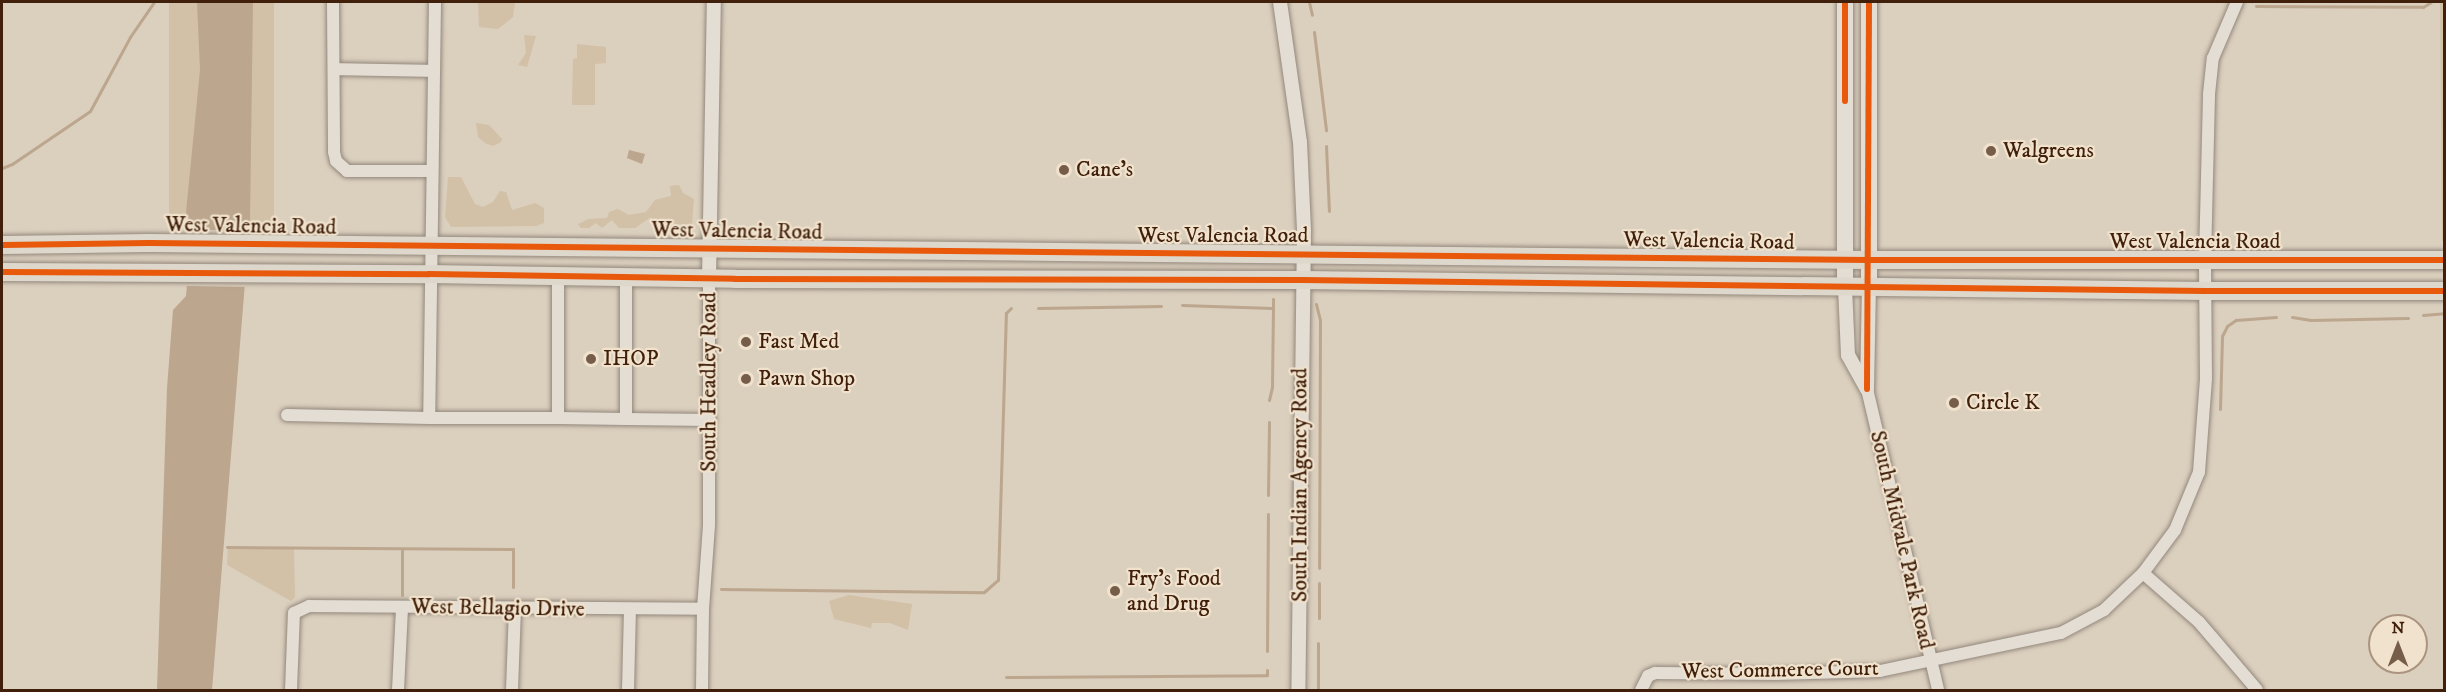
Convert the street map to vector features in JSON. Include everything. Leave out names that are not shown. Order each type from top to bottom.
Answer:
[{"type":"main road","name":"South Midvale Park Road","points":[[1845,2],[1845,287]]},
{"type":"main road","name":"South Midvale Park Road","points":[[1869,2],[1869,287]]},
{"type":"main road","name":"West Valencia Road","points":[[2,245],[251,244],[1845,260],[2445,260]]},
{"type":"main road","points":[[1033,280],[1035,252]]},
{"type":"main road","points":[[1564,283],[1565,257]]},
{"type":"main road","points":[[2417,260],[2417,291]]},
{"type":"main road","name":"West Valencia Road","points":[[2,272],[250,272],[709,279],[1302,280],[2205,291],[2445,291]]},
{"type":"street","points":[[333,2],[336,166],[351,171],[431,171]]},
{"type":"street","points":[[429,418],[429,274],[433,246],[431,171],[435,2]]},
{"type":"street","name":"South Headley Road","points":[[702,690],[703,609],[709,525],[709,249],[714,2]]},
{"type":"street","name":"South Indian Agency Road","points":[[1280,2],[1300,142],[1303,254],[1298,690]]},
{"type":"street","name":"West Commerce Court","points":[[1641,688],[1648,676],[1655,672],[1776,674],[1880,671],[2061,633],[2104,610],[2144,573],[2175,530],[2199,472],[2206,379],[2205,259],[2213,58],[2237,2]]},
{"type":"street","points":[[334,69],[434,71]]},
{"type":"street","points":[[558,276],[558,418]]},
{"type":"street","points":[[626,278],[626,419]]},
{"type":"street","name":"South Midvale Park Road","points":[[1845,287],[1848,355],[1867,389]]},
{"type":"street","name":"South Midvale Park Road","points":[[1869,287],[1867,389],[1938,690]]},
{"type":"street","points":[[287,415],[710,420]]},
{"type":"street","points":[[2144,573],[2199,622],[2257,690]]},
{"type":"street","name":"West Bellagio Drive","points":[[291,690],[294,613],[309,606],[703,609]]},
{"type":"street","points":[[398,690],[402,607]]},
{"type":"street","points":[[512,690],[515,608]]},
{"type":"street","points":[[628,690],[630,609]]},
{"type":"shaded area","points":[[169,2],[274,2],[274,223],[169,224]]},
{"type":"shaded area","points":[[197,2],[253,2],[250,221],[212,690],[157,690],[167,388],[173,310],[186,296],[192,230],[186,212],[200,70]]},
{"type":"shaded area","points":[[478,2],[515,2],[513,17],[498,29],[479,27]]},
{"type":"shaded area","points":[[2440,2],[2444,2],[2444,241],[2442,241]]},
{"type":"shaded area","points":[[524,35],[536,36],[527,67],[518,65],[526,53]]},
{"type":"shaded area","points":[[577,44],[606,47],[606,63],[595,64],[595,105],[572,105],[573,59],[577,58]]},
{"type":"shaded area","points":[[476,123],[489,125],[502,139],[501,142],[493,146],[485,143],[478,137]]},
{"type":"shaded area","points":[[629,150],[645,154],[642,164],[627,158]]},
{"type":"shaded area","points":[[448,177],[461,177],[475,204],[483,207],[493,202],[500,191],[506,192],[512,210],[535,203],[544,208],[544,223],[536,226],[451,227],[445,217]]},
{"type":"shaded area","points":[[679,185],[683,193],[694,199],[692,224],[657,225],[651,217],[635,228],[619,228],[612,220],[602,228],[596,223],[589,228],[581,228],[578,224],[589,219],[607,218],[609,212],[618,209],[629,215],[646,212],[655,200],[671,196],[670,186]]},
{"type":"shaded area","points":[[228,548],[294,549],[295,597],[291,601],[227,565]]},
{"type":"shaded area","points":[[849,595],[912,604],[908,630],[890,623],[872,623],[871,628],[834,619],[829,601]]},
{"type":"pier","points":[[190,230],[252,230],[248,287],[187,286]]},
{"type":"waterway","points":[[2,168],[12,164],[90,111],[130,37],[154,2]]},
{"type":"waterway","points":[[1309,2],[1312,15]]},
{"type":"waterway","points":[[2256,6],[2423,7],[2431,2]]},
{"type":"waterway","points":[[1314,32],[1326,130]]},
{"type":"waterway","points":[[1326,146],[1329,211]]},
{"type":"waterway","points":[[1269,400],[1272,387],[1273,299]]},
{"type":"waterway","points":[[1316,304],[1320,320],[1319,568]]},
{"type":"waterway","points":[[1182,305],[1272,308]]},
{"type":"waterway","points":[[1038,308],[1161,306]]},
{"type":"waterway","points":[[721,589],[984,592],[998,580],[1006,313],[1011,308]]},
{"type":"waterway","points":[[2423,315],[2444,313]]},
{"type":"waterway","points":[[2220,409],[2222,336],[2227,326],[2236,320],[2276,317]]},
{"type":"waterway","points":[[2292,317],[2311,320],[2408,318]]},
{"type":"waterway","points":[[1268,495],[1269,422]]},
{"type":"waterway","points":[[1267,651],[1268,514]]},
{"type":"waterway","points":[[227,547],[513,549],[513,587]]},
{"type":"waterway","points":[[402,549],[402,595]]},
{"type":"waterway","points":[[1319,583],[1319,618]]},
{"type":"waterway","points":[[1318,643],[1318,690]]},
{"type":"waterway","points":[[1006,677],[1267,675],[1267,670]]},
{"type":"cycle path","points":[[1845,2],[1845,101]]},
{"type":"cycle path","points":[[1867,389],[1869,2]]},
{"type":"cycle path","points":[[2,245],[149,243],[1869,260],[2444,260]]},
{"type":"cycle path","points":[[2,272],[429,274],[735,279],[1302,280],[2205,291],[2444,291]]},
{"type":"place","name":"Walgreens","points":[[1991,151]]},
{"type":"place","name":"Cane's","points":[[1064,170]]},
{"type":"place","name":"Fast Med","points":[[746,342]]},
{"type":"place","name":"IHOP","points":[[591,359]]},
{"type":"place","name":"Pawn Shop","points":[[746,379]]},
{"type":"place","name":"Circle K","points":[[1954,403]]},
{"type":"place","name":"Fry's Food and Drug","points":[[1115,591]]}]
